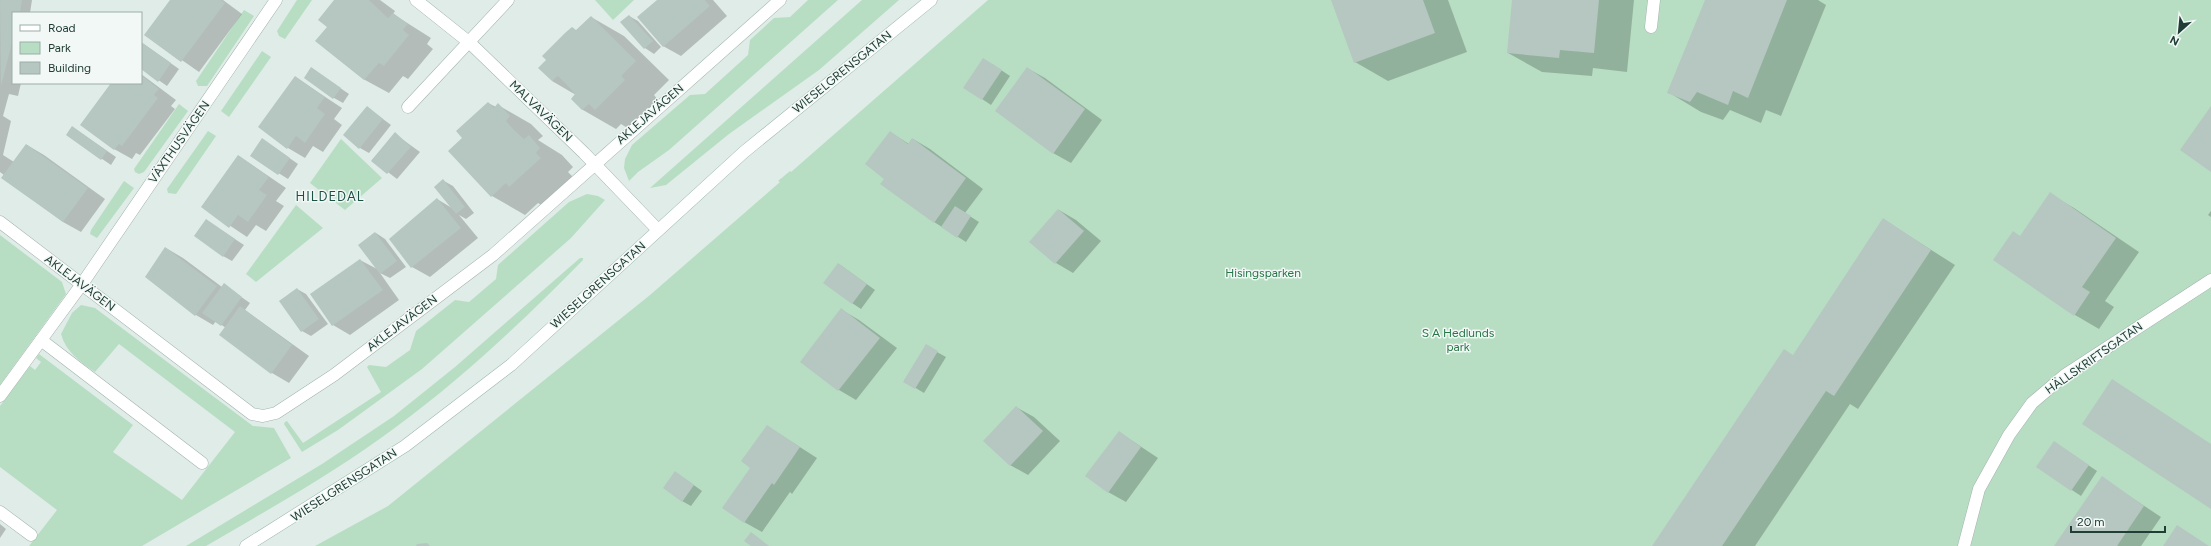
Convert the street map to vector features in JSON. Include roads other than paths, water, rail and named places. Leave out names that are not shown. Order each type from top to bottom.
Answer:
[{"type":"street","name":"VÄXTHUSVÄGEN","points":[[0,396],[82,284],[276,0]]},
{"type":"street","name":"MALVAVÄGEN","points":[[416,0],[470,42],[594,164],[658,230]]},
{"type":"street","points":[[408,107],[508,0]]},
{"type":"street","name":"AKLEJAVÄGEN","points":[[0,222],[252,414],[263,416],[276,413],[334,375],[493,255],[780,0]]},
{"type":"street","name":"WIESELGRENSGATAN","points":[[246,546],[405,446],[510,365],[744,152],[931,0]]},
{"type":"street","points":[[1651,27],[1654,0]]},
{"type":"street","name":"HÄLLSKRIFTSGATAN","points":[[1964,546],[1980,489],[2009,435],[2032,403],[2066,375],[2211,280]]},
{"type":"street","points":[[41,340],[202,463]]},
{"type":"street","points":[[0,512],[31,535]]},
{"type":"district","name":"HILDEDAL","points":[[330,196]]},
{"type":"park label","name":"Hisingsparken","points":[[1263,273]]},
{"type":"park label","name":"S A Hedlunds park","points":[[1458,340]]}]
